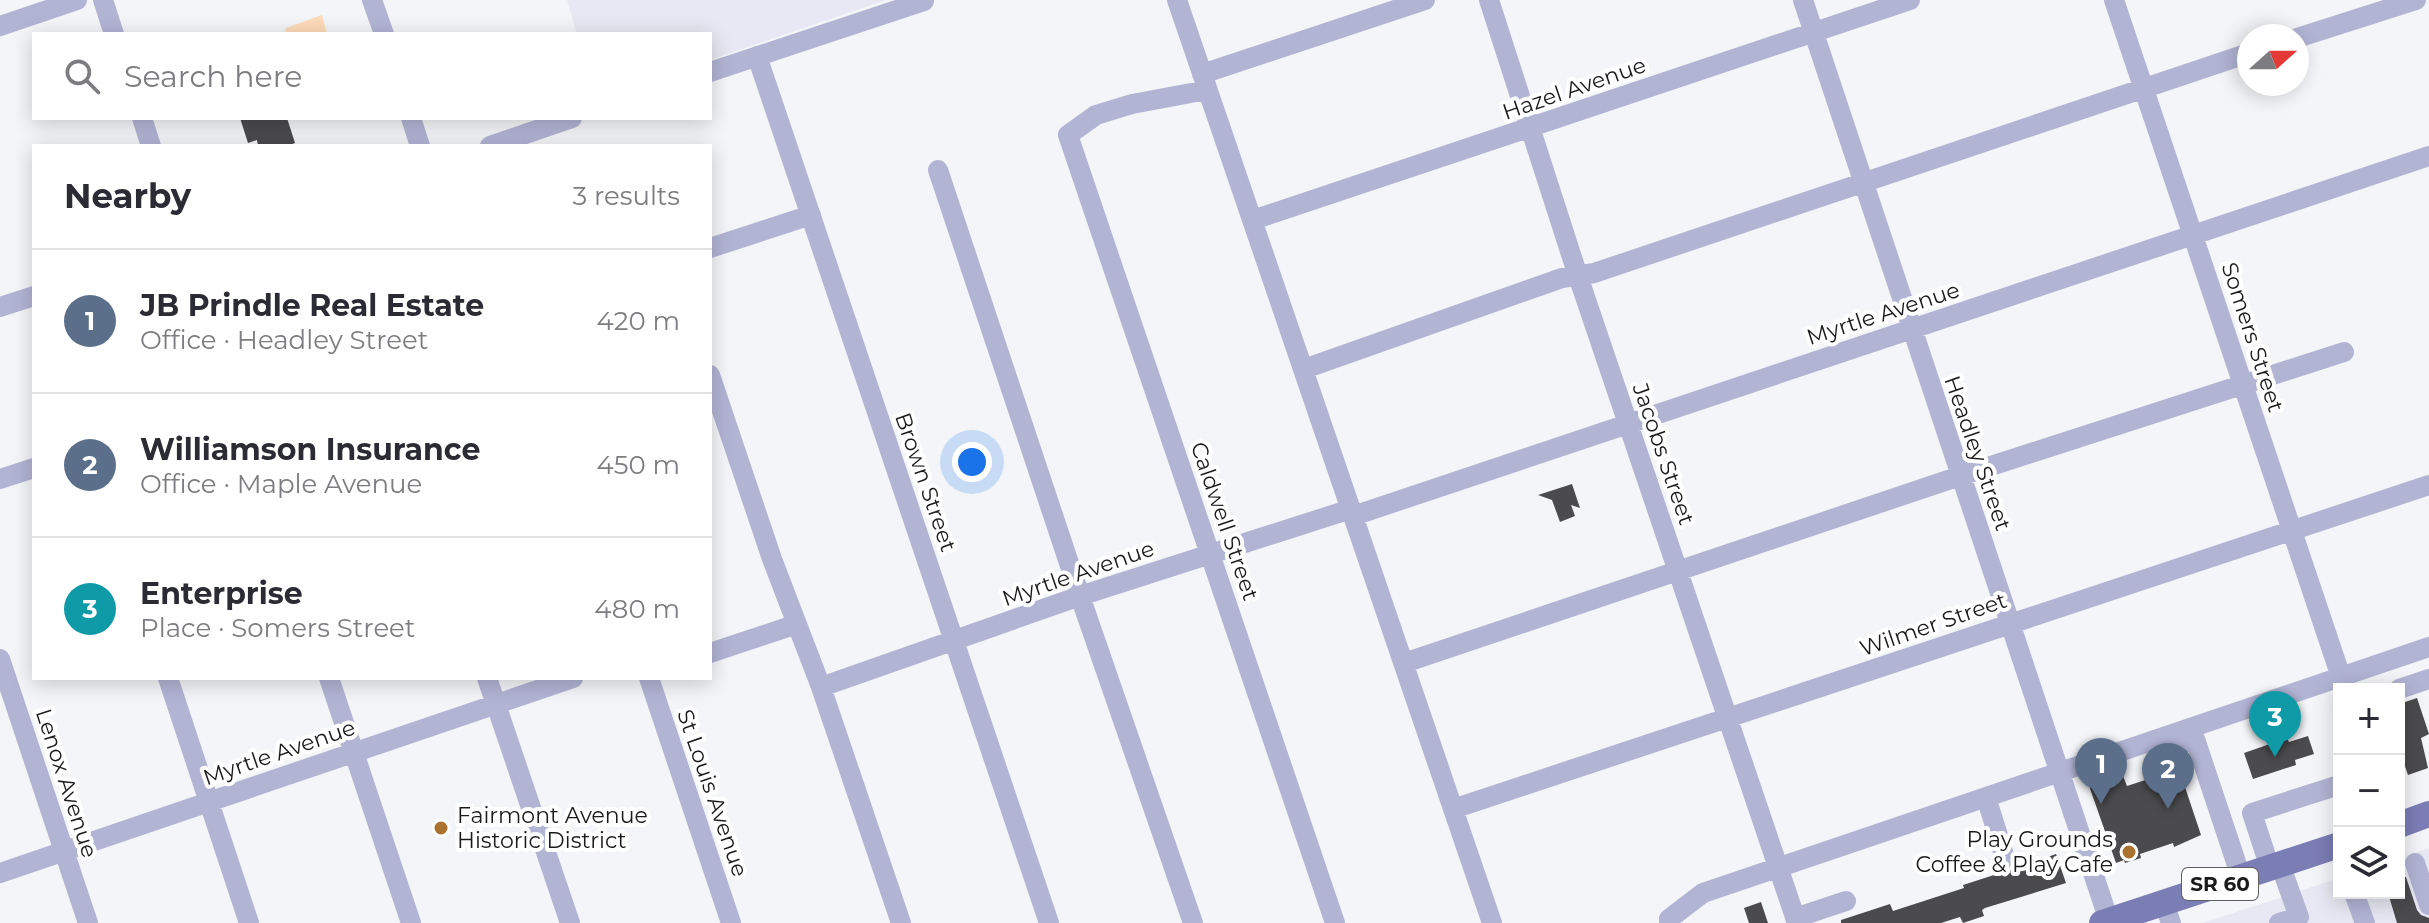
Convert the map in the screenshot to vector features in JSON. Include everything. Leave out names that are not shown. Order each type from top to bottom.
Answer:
[{"type":"main road","points":[[2405,823],[2429,814]]},
{"type":"main road","name":"SR 60","points":[[2105,922],[2168,913],[2241,877],[2333,848]]},
{"type":"street","points":[[0,26],[77,0]]},
{"type":"street","points":[[103,0],[113,32]]},
{"type":"street","points":[[372,0],[383,32]]},
{"type":"street","points":[[1177,0],[1492,923]]},
{"type":"street","points":[[1204,82],[1425,0]]},
{"type":"street","name":"Jacobs Street","points":[[1489,0],[1578,276],[1796,921]]},
{"type":"street","name":"Headley Street","points":[[1803,0],[2060,773],[2105,922]]},
{"type":"street","name":"Hazel Avenue","points":[[1253,220],[1910,0]]},
{"type":"street","name":"Somers Street","points":[[2114,0],[2343,683]]},
{"type":"street","points":[[2309,34],[2416,0]]},
{"type":"street","points":[[712,71],[924,1]]},
{"type":"street","name":"Brown Street","points":[[757,56],[1049,923]]},
{"type":"street","points":[[1304,369],[1562,278],[1594,273],[2237,57]]},
{"type":"street","name":"Caldwell Street","points":[[1204,82],[1096,115],[1068,135],[1335,923]]},
{"type":"street","points":[[143,120],[150,144]]},
{"type":"street","points":[[412,120],[419,144]]},
{"type":"street","points":[[496,144],[566,120]]},
{"type":"street","name":"Myrtle Avenue","points":[[821,687],[1080,596],[1352,513],[1628,423],[2429,156]]},
{"type":"street","points":[[938,170],[1193,923]]},
{"type":"street","points":[[712,247],[811,215]]},
{"type":"street","points":[[0,307],[32,297]]},
{"type":"street","points":[[1404,663],[1960,476],[2344,352]]},
{"type":"street","points":[[712,381],[901,923]]},
{"type":"street","points":[[0,479],[32,469]]},
{"type":"street","name":"Wilmer Street","points":[[1453,809],[2429,485]]},
{"type":"street","points":[[712,652],[797,624]]},
{"type":"street","points":[[2343,683],[2429,647]]},
{"type":"street","name":"Lenox Avenue","points":[[0,659],[88,923]]},
{"type":"street","points":[[2405,687],[2429,679]]},
{"type":"street","points":[[169,680],[249,923]]},
{"type":"street","points":[[330,680],[411,923]]},
{"type":"street","points":[[488,680],[570,923]]},
{"type":"street","name":"Myrtle Avenue","points":[[0,873],[567,680]]},
{"type":"street","name":"St Louis Avenue","points":[[650,680],[731,923]]},
{"type":"street","points":[[1669,923],[1669,919],[1703,893],[2333,683]]},
{"type":"street","points":[[2130,761],[2195,739],[2241,877]]},
{"type":"street","points":[[2293,921],[2275,866],[2252,813],[2333,787]]},
{"type":"street","points":[[1986,797],[2005,858]]},
{"type":"street","points":[[2414,866],[2429,905]]},
{"type":"street","points":[[2356,899],[2365,923]]},
{"type":"street","points":[[1796,921],[1846,901]]},
{"type":"shaded area","points":[[567,0],[886,0],[712,59],[712,32],[576,32]]},
{"type":"shaded area","points":[[322,15],[326,32],[285,32],[286,28]]},
{"type":"shaded area","points":[[2429,848],[2429,923],[2203,923],[2333,880],[2333,899],[2405,899],[2405,856]]},
{"type":"building","points":[[241,120],[288,120],[295,143],[258,144],[257,140],[248,143]]},
{"type":"building","points":[[1572,484],[1580,508],[1571,505],[1575,516],[1560,522],[1552,500],[1538,495]]},
{"type":"building","points":[[2417,698],[2429,734],[2421,738],[2428,768],[2408,775],[2405,766],[2405,702]]},
{"type":"building","points":[[2308,736],[2314,754],[2295,760],[2296,765],[2253,779],[2244,753],[2287,738],[2289,742]]},
{"type":"building","points":[[2119,766],[2127,786],[2179,769],[2201,835],[2174,847],[2173,843],[2140,854],[2141,858],[2116,863],[2086,777]]},
{"type":"building","points":[[2056,854],[2066,883],[1985,908],[1982,910],[1984,916],[1963,923],[1960,917],[1941,923],[1841,923],[1841,920],[1890,904],[1893,911],[1964,888],[1963,885],[1994,875],[1992,869],[1996,867],[2008,871]]},
{"type":"building","points":[[2405,877],[2417,910],[2429,918],[2429,923],[2397,923],[2390,899],[2405,899]]},
{"type":"building","points":[[1761,902],[1768,923],[1749,923],[1744,908]]},
{"type":"place","name":"Enterprise","points":[[2275,757]]},
{"type":"place","name":"JB Prindle Real Estate","points":[[2101,804]]},
{"type":"place","name":"Williamson Insurance","points":[[2168,809]]},
{"type":"place","name":"Fairmont Avenue Historic District","points":[[441,828]]},
{"type":"place","name":"Play Grounds Coffee & Play Cafe","points":[[2129,852]]}]
